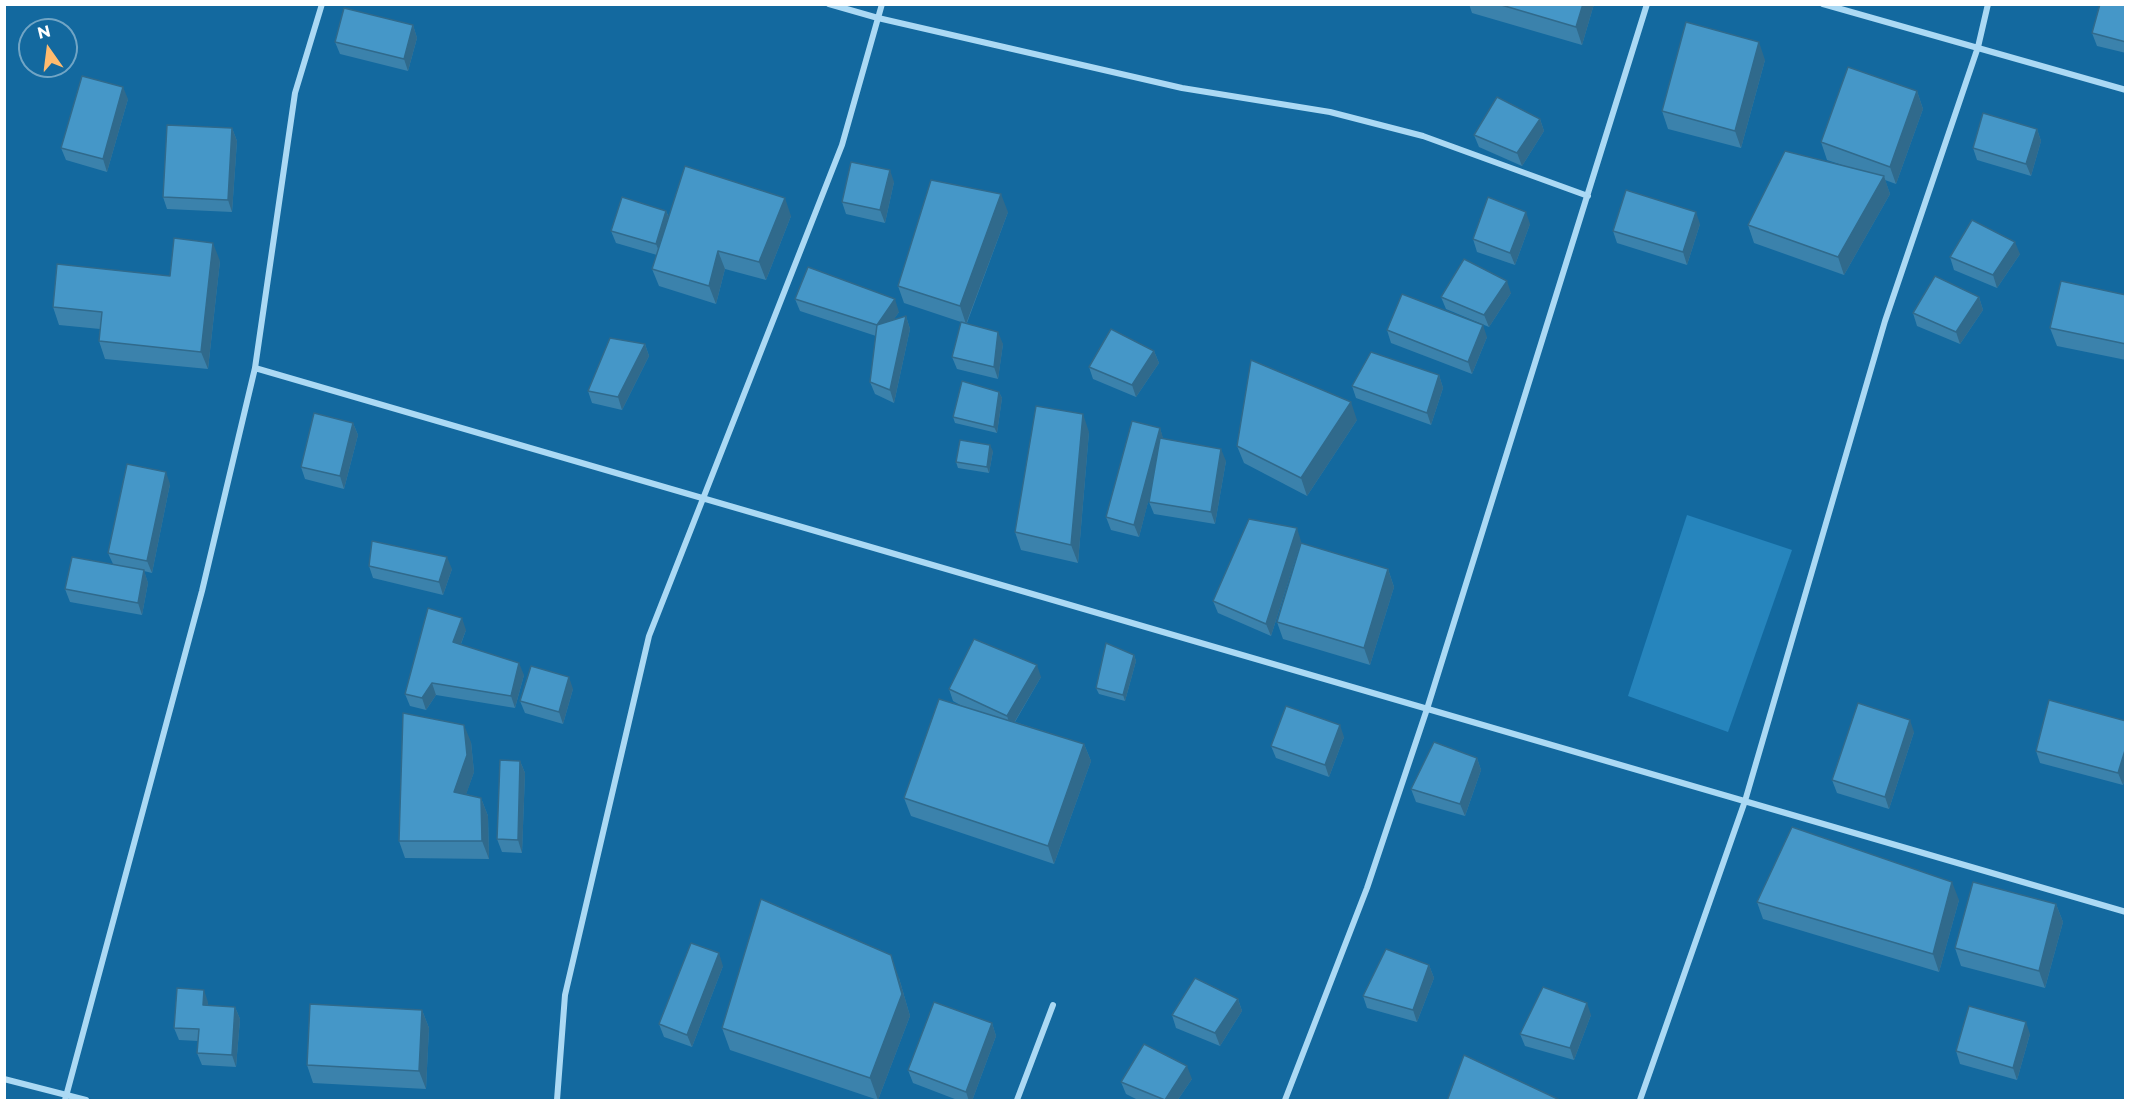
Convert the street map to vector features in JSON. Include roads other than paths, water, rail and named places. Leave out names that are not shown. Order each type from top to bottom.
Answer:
[{"type":"street","points":[[66,1097],[202,591],[255,368],[295,93],[322,4]]},
{"type":"street","points":[[829,4],[878,18],[1182,88],[1330,112],[1423,136],[1588,196]]},
{"type":"street","points":[[557,1101],[565,995],[646,647],[842,146],[882,4]]},
{"type":"street","points":[[1285,1101],[1367,888],[1427,709],[1647,4]]},
{"type":"street","points":[[1823,4],[2126,90]]},
{"type":"street","points":[[1640,1101],[1744,801],[1885,321],[1978,47],[1988,4]]},
{"type":"street","points":[[255,368],[2126,912]]},
{"type":"street","points":[[1017,1101],[1053,1005]]},
{"type":"street","points":[[4,1079],[86,1101]]}]
